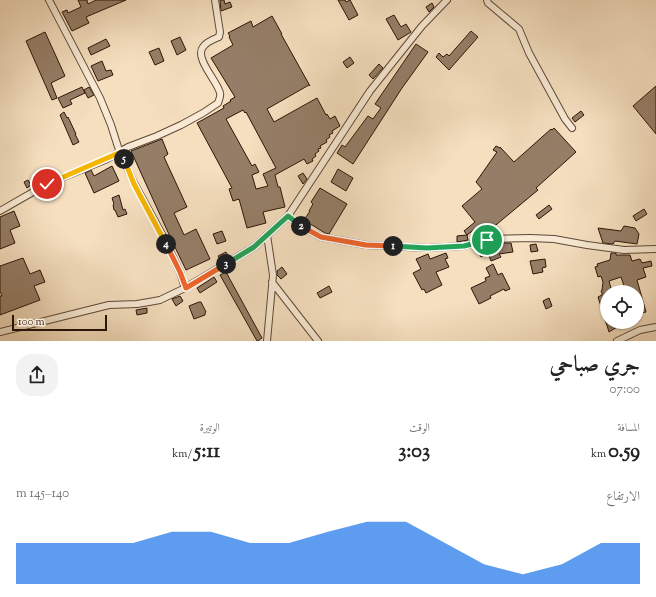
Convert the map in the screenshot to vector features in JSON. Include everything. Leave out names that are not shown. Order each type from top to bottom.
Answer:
[{"type":"street","points":[[49,0],[100,98],[134,184],[164,238],[186,288]]},
{"type":"street","points":[[0,210],[47,184],[121,152],[128,147],[181,125],[218,103],[220,94],[203,61],[201,52],[205,45],[219,37],[220,32],[215,0]]},
{"type":"street","points":[[0,332],[109,305],[137,304],[160,300],[186,288],[254,247],[288,216],[370,91],[422,26],[447,0]]},
{"type":"street","points":[[487,0],[488,3],[520,28],[529,53],[565,119],[572,128]]},
{"type":"street","points":[[288,216],[299,225],[321,237],[366,245],[427,248],[464,246],[487,240],[530,238],[554,239],[624,250],[656,249]]},
{"type":"street","points":[[267,235],[273,275],[268,341]]},
{"type":"street","points":[[272,282],[318,341]]},
{"type":"street","points":[[616,341],[640,330],[656,328]]},
{"type":"building","points":[[78,0],[87,0],[88,4],[96,0],[126,0],[86,17],[89,23],[72,31],[62,12],[67,10],[68,13],[81,7]]},
{"type":"building","points":[[220,0],[224,0],[225,4],[230,2],[232,7],[221,11]]},
{"type":"building","points":[[338,0],[345,0],[346,2],[350,0],[358,15],[349,20]]},
{"type":"building","points":[[432,3],[434,7],[429,12],[426,7]]},
{"type":"building","points":[[394,15],[401,27],[406,24],[411,32],[398,40],[386,19]]},
{"type":"building","points":[[272,16],[310,86],[309,85],[267,109],[274,122],[317,98],[326,115],[327,114],[330,119],[335,116],[340,126],[332,131],[333,133],[329,135],[330,137],[326,140],[327,142],[320,146],[321,148],[318,149],[319,151],[315,154],[316,156],[312,159],[313,161],[307,164],[304,159],[275,175],[285,207],[263,212],[266,223],[247,228],[239,199],[233,201],[229,189],[232,188],[197,123],[224,108],[223,106],[235,97],[211,58],[233,45],[228,33],[251,21],[253,27]],"holes":[[[243,110],[245,113],[246,112],[276,168],[263,174],[268,186],[256,189],[252,175],[259,172],[255,164],[252,166],[226,119]]]},
{"type":"building","points":[[471,31],[478,37],[449,70],[436,57],[439,53],[443,57],[447,54],[449,56]]},
{"type":"building","points":[[45,32],[65,76],[51,83],[57,98],[52,100],[26,41]]},
{"type":"building","points":[[180,37],[186,50],[177,55],[171,41]]},
{"type":"building","points":[[106,39],[110,46],[91,55],[88,48]]},
{"type":"building","points":[[416,44],[428,52],[402,88],[353,164],[337,153],[342,145],[345,147],[368,116],[373,119],[381,108],[375,104]]},
{"type":"building","points":[[159,48],[164,61],[155,65],[149,52]]},
{"type":"building","points":[[350,57],[354,63],[347,68],[343,62]]},
{"type":"building","points":[[102,61],[106,71],[111,70],[113,75],[98,81],[91,66]]},
{"type":"building","points":[[379,64],[383,68],[373,79],[369,75]]},
{"type":"building","points":[[656,86],[656,134],[633,106]]},
{"type":"building","points":[[82,87],[85,93],[70,100],[72,104],[63,108],[58,98]]},
{"type":"building","points":[[89,87],[94,95],[88,98],[84,90]]},
{"type":"building","points":[[581,111],[584,115],[575,122],[572,118]]},
{"type":"building","points":[[64,112],[67,118],[68,117],[79,142],[73,145],[60,115]]},
{"type":"building","points":[[554,128],[576,152],[536,188],[538,190],[485,234],[479,226],[467,235],[464,231],[475,222],[462,206],[482,189],[476,182],[497,152],[493,150],[496,146],[500,147],[514,162]]},
{"type":"building","points":[[162,139],[168,154],[164,157],[187,207],[174,213],[184,235],[196,229],[210,259],[186,270],[131,151]]},
{"type":"building","points":[[112,166],[119,181],[94,193],[85,173],[91,170],[94,176]]},
{"type":"building","points":[[338,169],[353,178],[346,191],[331,182]]},
{"type":"building","points":[[303,173],[307,179],[303,184],[298,176]]},
{"type":"building","points":[[28,180],[31,185],[27,188],[24,182]]},
{"type":"building","points":[[320,188],[347,204],[329,234],[304,220],[313,204],[311,202]]},
{"type":"building","points":[[119,195],[123,210],[125,209],[127,214],[118,217],[114,210],[112,198]]},
{"type":"building","points":[[549,205],[552,209],[539,219],[536,215]]},
{"type":"building","points":[[644,209],[647,214],[636,221],[633,216]]},
{"type":"building","points":[[14,211],[20,226],[10,230],[15,243],[0,249],[0,217]]},
{"type":"building","points":[[624,226],[635,228],[639,234],[637,244],[615,241],[613,244],[603,243],[598,228],[621,231]]},
{"type":"building","points":[[222,231],[226,241],[217,244],[213,234]]},
{"type":"building","points":[[467,235],[468,240],[457,242],[457,236]]},
{"type":"building","points":[[488,243],[511,243],[513,252],[499,254],[501,257],[491,261],[488,253],[481,257],[477,249]]},
{"type":"building","points":[[536,244],[538,251],[531,252],[530,245]]},
{"type":"building","points":[[226,252],[229,257],[221,261],[218,256]]},
{"type":"building","points":[[446,253],[448,258],[445,259],[449,267],[436,272],[442,285],[426,293],[424,289],[422,290],[413,273],[421,269],[416,259],[428,254],[430,259]]},
{"type":"building","points":[[611,253],[616,253],[616,255],[630,255],[632,261],[640,259],[642,263],[651,261],[652,266],[643,268],[646,277],[637,280],[638,285],[624,285],[621,277],[609,281],[610,285],[603,285],[601,276],[598,277],[595,267],[598,266],[597,264],[610,260]]},
{"type":"building","points":[[23,258],[30,274],[40,270],[45,282],[34,286],[40,300],[0,315],[0,296],[2,296],[0,291],[0,266]]},
{"type":"building","points":[[545,259],[546,267],[542,268],[543,272],[533,274],[530,261]]},
{"type":"building","points":[[493,264],[498,275],[502,273],[510,289],[505,291],[504,289],[490,296],[491,298],[479,304],[471,288],[486,281],[485,278],[490,276],[486,268]]},
{"type":"building","points":[[282,267],[287,274],[281,279],[277,275],[277,271]]},
{"type":"building","points":[[226,272],[262,338],[258,341],[220,275]]},
{"type":"building","points":[[214,277],[217,282],[200,293],[197,288]]},
{"type":"building","points":[[329,286],[332,292],[320,298],[317,293]]},
{"type":"building","points":[[180,296],[183,301],[176,306],[172,299]]},
{"type":"building","points":[[549,298],[552,306],[546,309],[543,301]]},
{"type":"building","points":[[201,302],[206,312],[205,315],[194,319],[189,306]]},
{"type":"building","points":[[147,308],[147,313],[137,315],[136,310]]},
{"type":"route","points":[[47,184],[121,152],[134,184],[164,238],[186,288],[254,247],[288,216],[299,225],[321,237],[366,245],[427,248],[464,246],[487,240]]}]
